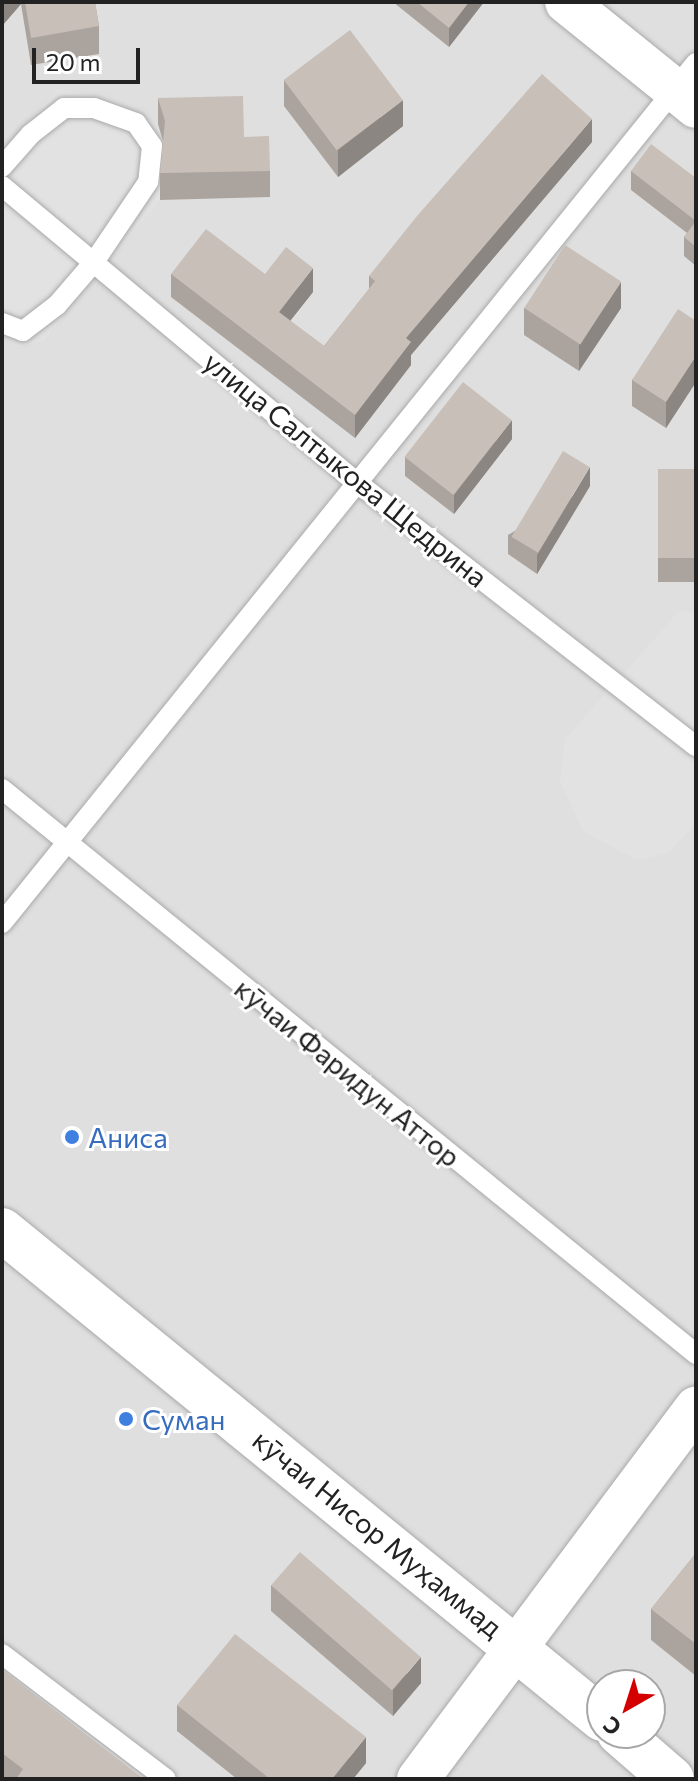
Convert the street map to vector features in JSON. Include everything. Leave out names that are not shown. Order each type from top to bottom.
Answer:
[{"type":"street","points":[[566,2],[689,86]]},
{"type":"street","name":"кӯчаи Нисор Муҳаммад","points":[[2,1230],[518,1646],[586,1705]]},
{"type":"street","points":[[418,1779],[696,1407]]},
{"type":"street","points":[[637,1749],[672,1779]]},
{"type":"lane","points":[[2,923],[359,484],[689,86]]},
{"type":"lane","points":[[2,167],[64,108],[94,108],[136,123],[152,146],[148,182],[94,262],[57,305],[23,331],[2,323]]},
{"type":"lane","name":"улица Салтыкова Щедрина","points":[[2,186],[359,484],[696,746]]},
{"type":"lane","name":"кӯчаи Фаридун Аттор","points":[[2,789],[696,1354]]},
{"type":"lane","points":[[2,1654],[166,1779]]},
{"type":"shaded area","points":[[2,2],[696,2],[696,1779],[2,1779]]},
{"type":"shaded area","points":[[58,89],[112,99],[158,124],[166,140],[160,200],[43,341],[19,347],[2,337],[2,148]]},
{"type":"shaded area","points":[[680,610],[696,613],[696,824],[667,854],[637,860],[584,832],[560,782],[565,739]]},
{"type":"building","points":[[25,2],[95,2],[99,26],[31,38]]},
{"type":"building","points":[[417,2],[469,2],[449,28]]},
{"type":"building","points":[[350,30],[403,100],[337,150],[284,80]]},
{"type":"building","points":[[542,74],[592,119],[406,338],[411,342],[355,415],[171,274],[206,229],[265,274],[286,247],[313,268],[279,312],[324,346],[375,281],[369,276],[417,216]]},
{"type":"building","points":[[243,96],[244,137],[269,136],[270,171],[160,173],[165,121],[158,98]]},
{"type":"building","points":[[651,144],[696,178],[696,221],[631,171]]},
{"type":"building","points":[[696,221],[696,247],[684,237]]},
{"type":"building","points":[[565,245],[621,281],[580,344],[524,308]]},
{"type":"building","points":[[678,309],[696,321],[696,356],[666,402],[632,380]]},
{"type":"building","points":[[463,382],[512,420],[453,495],[405,457]]},
{"type":"building","points":[[563,451],[590,467],[538,553],[511,537]]},
{"type":"building","points":[[658,469],[696,469],[696,558],[658,558]]},
{"type":"building","points":[[300,1552],[421,1657],[392,1690],[271,1585]]},
{"type":"building","points":[[696,1553],[696,1644],[651,1609]]},
{"type":"building","points":[[235,1634],[366,1737],[332,1779],[270,1779],[177,1705]]},
{"type":"building","points":[[2,1670],[143,1779],[16,1779],[23,1769],[2,1753]]},
{"type":"place","name":"Аниса","points":[[72,1137]]},
{"type":"place","name":"Суман","points":[[126,1419]]}]
